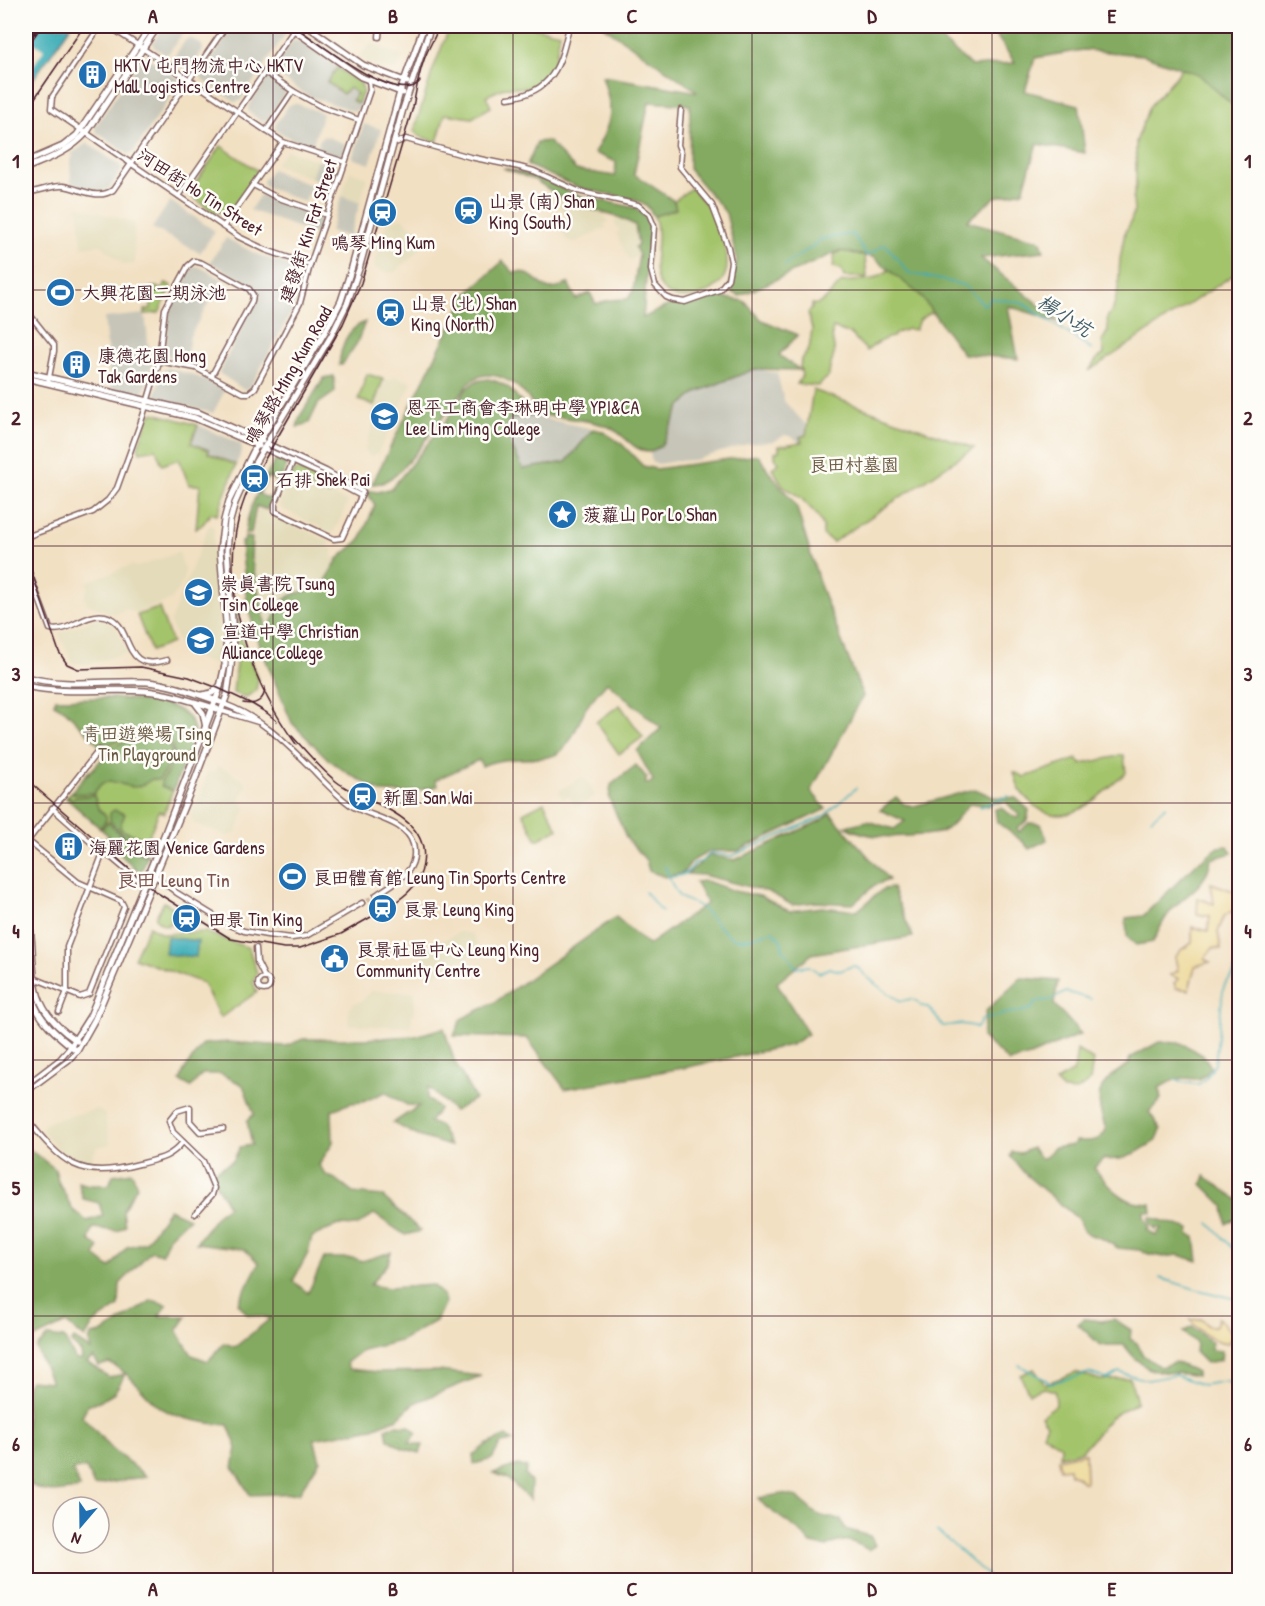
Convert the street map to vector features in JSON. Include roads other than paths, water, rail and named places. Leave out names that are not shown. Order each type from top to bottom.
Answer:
[{"type":"main road","points":[[26,168],[67,151],[84,131],[151,26]]},
{"type":"main road","points":[[140,46],[158,26]]},
{"type":"main road","points":[[288,26],[369,80],[408,95]]},
{"type":"main road","points":[[307,26],[363,65],[408,82]]},
{"type":"main road","points":[[408,82],[424,26]]},
{"type":"main road","points":[[408,82],[431,26]]},
{"type":"main road","name":"鳴琴路 Ming Kum Road","points":[[76,1051],[217,701],[225,665],[227,634],[220,560],[222,530],[232,491],[341,301],[400,92],[408,82]]},
{"type":"main road","name":"鳴琴路 Ming Kum Road","points":[[71,1046],[79,1041],[95,1019],[156,876],[222,711],[230,677],[233,645],[227,559],[228,531],[238,494],[331,336],[347,304],[408,95],[408,82]]},
{"type":"main road","points":[[387,87],[394,96],[396,107]]},
{"type":"main road","points":[[26,162],[63,146],[84,131]]},
{"type":"main road","points":[[26,372],[48,380],[195,418],[265,446]]},
{"type":"main road","points":[[26,378],[48,380]]},
{"type":"main road","points":[[147,404],[199,413],[242,432],[258,443]]},
{"type":"main road","points":[[242,432],[255,432],[271,422]]},
{"type":"main road","points":[[26,677],[64,683],[150,683],[173,687],[224,704]]},
{"type":"main road","points":[[201,695],[212,693],[221,685]]},
{"type":"main road","points":[[26,686],[61,691],[154,692],[222,711]]},
{"type":"main road","points":[[195,702],[203,713],[206,729]]},
{"type":"main road","points":[[26,912],[31,933],[36,994],[46,1014],[54,1023],[79,1041]]},
{"type":"main road","points":[[26,939],[27,983],[32,1001],[39,1016],[50,1029],[76,1051]]},
{"type":"street","name":"河田街 Ho Tin Street","points":[[100,26],[51,97],[51,109],[223,227],[259,247],[310,265]]},
{"type":"street","points":[[110,26],[283,142],[345,162]]},
{"type":"street","points":[[26,192],[59,186],[105,195],[115,188],[226,26]]},
{"type":"street","points":[[379,37],[380,26]]},
{"type":"street","points":[[508,98],[532,92],[552,77],[563,55],[569,26]]},
{"type":"street","points":[[179,196],[294,30]]},
{"type":"street","points":[[265,72],[322,107],[359,120]]},
{"type":"street","name":"建發街 Kin Fat Street","points":[[159,361],[188,366],[212,375],[243,393],[253,390],[297,310],[310,265],[370,90],[369,80]]},
{"type":"street","points":[[266,131],[293,91]]},
{"type":"street","points":[[393,145],[406,139],[534,171],[578,191],[638,205],[649,214],[655,229],[651,270],[655,285],[666,297],[685,302],[709,295],[722,288],[729,276],[731,262],[729,247],[718,215],[680,167],[681,153],[678,145],[681,110]]},
{"type":"street","points":[[398,127],[406,139]]},
{"type":"street","points":[[223,227],[283,142]]},
{"type":"street","points":[[253,184],[276,197],[327,215]]},
{"type":"street","points":[[26,537],[88,514],[108,500],[120,481],[147,404],[159,361],[165,309],[189,264],[198,261],[249,289],[253,295],[252,301],[212,375]]},
{"type":"street","points":[[26,310],[53,343],[54,352],[48,380]]},
{"type":"street","points":[[265,446],[362,494]]},
{"type":"street","points":[[265,446],[326,471],[362,494]]},
{"type":"street","points":[[293,461],[274,506],[278,513],[334,539],[339,539],[345,534],[362,494]]},
{"type":"street","points":[[26,564],[47,626],[51,630],[92,616],[104,616],[115,621],[120,627],[136,657],[157,662],[167,660]]},
{"type":"street","points":[[224,704],[248,713],[282,739],[345,801],[397,826],[410,837],[414,852],[409,872],[376,895]]},
{"type":"street","points":[[222,711],[259,722]]},
{"type":"street","points":[[34,978],[82,997],[89,994],[124,910],[121,901],[78,882],[26,841],[99,750]]},
{"type":"street","points":[[52,808],[139,881]]},
{"type":"street","points":[[59,1012],[67,992],[67,947],[103,853]]},
{"type":"street","points":[[149,870],[180,895],[229,925],[244,931],[267,935],[292,938],[306,936],[362,903]]},
{"type":"street","points":[[256,948],[257,962],[265,978]]},
{"type":"street","points":[[26,1085],[60,1059],[71,1046]]},
{"type":"street","points":[[26,1092],[69,1060],[76,1051]]},
{"type":"street","points":[[195,1214],[212,1195],[213,1188],[203,1161],[173,1132],[169,1121],[174,1114],[190,1107],[190,1121],[200,1132],[223,1129]]},
{"type":"street","points":[[26,1118],[59,1154],[73,1164],[95,1170],[119,1169],[172,1155],[183,1142]]},
{"type":"water","points":[[26,26],[71,26],[26,89]]},
{"type":"water","points":[[167,937],[198,941],[196,957],[165,954]]},
{"type":"waterway","name":"楊小坑","points":[[785,265],[821,239],[853,234],[867,256],[885,244],[909,273],[964,285],[984,305],[991,298],[1022,303],[1092,349]]},
{"type":"waterway","points":[[670,877],[684,874],[695,863],[701,862],[711,853],[732,856],[824,816],[856,788]]},
{"type":"waterway","points":[[980,807],[1009,796]]},
{"type":"waterway","points":[[1151,819],[1166,806]]},
{"type":"waterway","points":[[665,866],[679,896],[700,907],[728,935],[742,939],[773,931],[781,940],[783,950],[796,968],[809,966],[819,973],[829,968],[840,971],[856,966],[877,985],[901,1001],[911,999],[917,1001],[921,1006],[928,1007],[943,1026],[965,1024],[977,1028],[982,1019],[1016,1012]]},
{"type":"waterway","points":[[645,892],[662,912]]},
{"type":"waterway","points":[[1175,1079],[1199,1084],[1207,1077],[1215,1064],[1223,990],[1225,984],[1233,976],[1240,943]]},
{"type":"waterway","points":[[1019,1012],[1031,1009],[1037,1001],[1051,1000],[1066,992],[1091,999]]},
{"type":"waterway","points":[[1209,1223],[1234,1249]]},
{"type":"waterway","points":[[1238,1252],[1240,1259]]},
{"type":"waterway","points":[[1160,1278],[1240,1300]]},
{"type":"waterway","points":[[1019,1365],[1051,1383],[1089,1373],[1107,1379],[1119,1372],[1148,1380],[1175,1375],[1203,1385],[1226,1381],[1236,1389],[1240,1385]]},
{"type":"waterway","points":[[937,1531],[993,1580]]},
{"type":"tunnel","points":[[362,903],[376,895]]},
{"type":"tram line","points":[[26,111],[84,26]]},
{"type":"tram line","points":[[294,26],[357,69],[377,79],[395,86],[410,87],[420,81]]},
{"type":"tram line","points":[[296,744],[261,684],[248,650],[238,616],[234,580],[234,545],[241,511],[254,478],[343,324],[361,283],[413,107],[422,66],[439,26]]},
{"type":"tram line","points":[[26,556],[59,652],[67,664],[78,669],[141,667],[189,677],[252,704],[277,721]]},
{"type":"tram line","points":[[243,703],[252,704],[259,701],[265,687]]},
{"type":"tram line","points":[[292,736],[337,782],[394,813],[417,833],[423,847],[423,864],[419,877],[412,888],[391,905]]},
{"type":"tram line","points":[[26,779],[156,892],[231,939],[284,948],[300,948],[341,934],[371,917]]},
{"type":"railway","points":[[26,46],[40,26]]},
{"type":"place","name":"HKTV 屯門物流中心 HKTV Mall Logistics Centre","points":[[93,75]]},
{"type":"place","name":"山景 (南) Shan King (South)","points":[[468,211]]},
{"type":"place","name":"鳴琴 Ming Kum","points":[[383,213]]},
{"type":"place","name":"大興花園二期泳池","points":[[61,292]]},
{"type":"place","name":"山景 (北) Shan King (North)","points":[[390,313]]},
{"type":"place","name":"康德花園 Hong Tak Gardens","points":[[77,365]]},
{"type":"place","name":"恩平工商會李琳明中學 YPI&CA Lee Lim Ming College","points":[[385,417]]},
{"type":"place","name":"石排 Shek Pai","points":[[255,479]]},
{"type":"place","name":"菠蘿山 Por Lo Shan","points":[[562,514]]},
{"type":"place","name":"崇真書院 Tsung Tsin College","points":[[199,593]]},
{"type":"place","name":"宣道中學 Christian Alliance College","points":[[201,641]]},
{"type":"place","name":"新圍 San Wai","points":[[362,797]]},
{"type":"place","name":"海麗花園 Venice Gardens","points":[[68,847]]},
{"type":"place","name":"良田體育館 Leung Tin Sports Centre","points":[[292,877]]},
{"type":"place","name":"良景 Leung King","points":[[382,909]]},
{"type":"place","name":"田景 Tin King","points":[[187,919]]},
{"type":"place","name":"良景社區中心 Leung King Community Centre","points":[[335,959]]},
{"type":"district","name":"良田 Leung Tin","points":[[173,879]]},
{"type":"park label","name":"良田村墓園","points":[[854,464]]},
{"type":"park label","name":"青田遊樂場 Tsing Tin Playground","points":[[147,743]]}]
